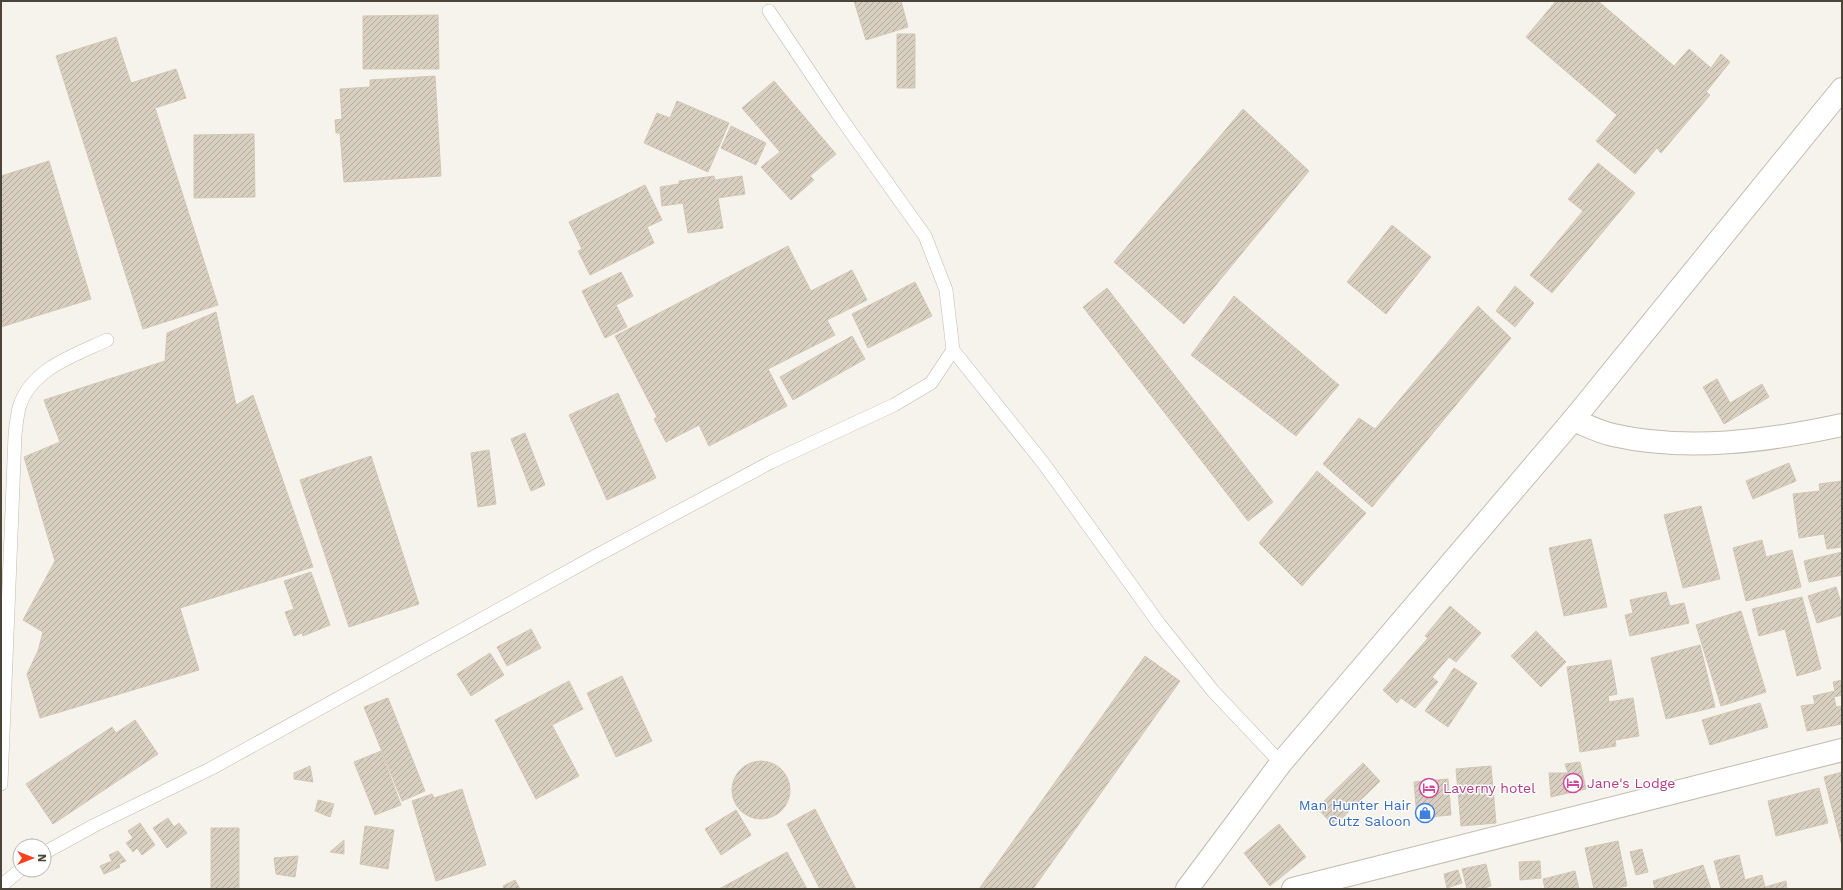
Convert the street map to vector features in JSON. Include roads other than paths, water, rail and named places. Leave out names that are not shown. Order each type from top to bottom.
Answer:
[{"type":"street","points":[[1187,889],[1281,763],[1573,420],[1842,89]]},
{"type":"street","points":[[1573,420],[1611,435],[1660,443],[1730,442],[1804,433],[1842,425]]},
{"type":"street","points":[[1293,889],[1842,750]]},
{"type":"lane","points":[[770,11],[838,114],[925,236],[946,290],[953,350],[1044,464],[1160,626],[1213,690],[1281,763]]},
{"type":"lane","points":[[1,784],[15,435],[19,407],[31,385],[54,365],[107,340]]},
{"type":"lane","points":[[52,849],[95,825],[212,768],[594,557],[771,462],[894,405],[931,383],[953,350]]},
{"type":"lane","points":[[1,886],[12,877]]},
{"type":"place","name":"Jane's Lodge","points":[[1573,783]]},
{"type":"place","name":"Laverny hotel","points":[[1429,788]]},
{"type":"place","name":"Man Hunter Hair Cutz Saloon","points":[[1425,813]]}]
